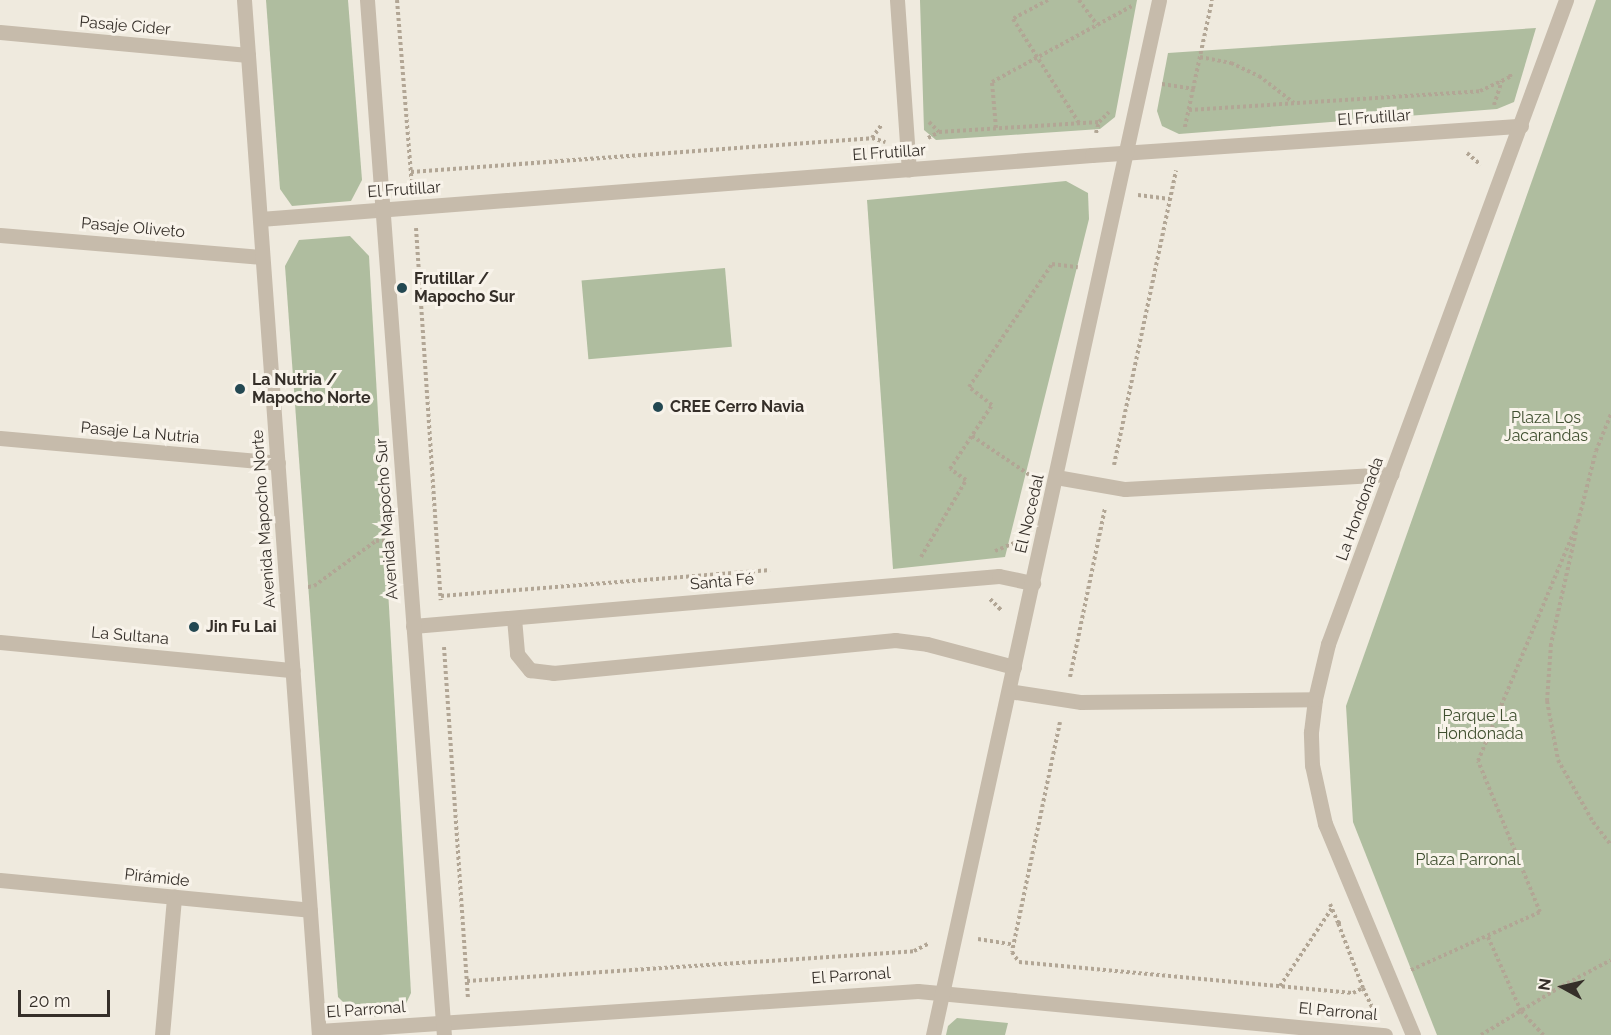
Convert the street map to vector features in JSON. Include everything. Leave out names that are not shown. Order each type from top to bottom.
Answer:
[{"type":"street","name":"Avenida Mapocho Norte","points":[[244,0],[319,1033]]},
{"type":"street","name":"Avenida Mapocho Sur","points":[[367,0],[443,1029]]},
{"type":"street","points":[[897,0],[909,170]]},
{"type":"street","name":"El Nocedal","points":[[933,1035],[1159,0]]},
{"type":"street","name":"La Hondonada","points":[[1413,1035],[1325,825],[1317,795],[1311,732],[1315,699],[1329,644],[1566,0]]},
{"type":"street","name":"Pasaje Cider","points":[[0,32],[248,55]]},
{"type":"street","name":"El Frutillar","points":[[260,219],[1126,152],[1521,126]]},
{"type":"street","name":"Pasaje Oliveto","points":[[0,235],[262,257]]},
{"type":"street","name":"Pasaje La Nutria","points":[[0,438],[278,463]]},
{"type":"street","points":[[1056,477],[1125,489],[1392,474]]},
{"type":"street","name":"Santa Fé","points":[[413,626],[999,576],[1033,583]]},
{"type":"street","points":[[513,618],[517,654],[530,670],[553,673],[895,640],[927,644],[1014,667]]},
{"type":"street","name":"La Sultana","points":[[0,642],[293,670]]},
{"type":"street","points":[[1009,691],[1081,702],[1315,699]]},
{"type":"street","name":"Pirámide","points":[[0,880],[310,910]]},
{"type":"street","points":[[162,1035],[174,897]]},
{"type":"street","name":"El Parronal","points":[[319,1033],[443,1029],[875,992],[942,992],[1384,1035]]},
{"type":"street","points":[[1216,1035],[1220,1019]]},
{"type":"path","points":[[397,0],[414,207]]},
{"type":"path","points":[[1048,0],[1013,19],[1079,123]]},
{"type":"path","points":[[1080,0],[1097,25]]},
{"type":"path","points":[[1130,16],[1133,0]]},
{"type":"path","points":[[1212,0],[1012,952],[1018,962],[1353,993],[1364,988],[1328,898]]},
{"type":"path","points":[[996,128],[992,82],[1132,6]]},
{"type":"path","points":[[1200,57],[1231,63],[1259,76],[1295,104]]},
{"type":"path","points":[[1189,110],[1480,91],[1510,77],[1514,66]]},
{"type":"path","points":[[1141,81],[1193,89]]},
{"type":"path","points":[[411,172],[872,138],[882,142],[907,141],[926,139],[939,132],[1099,122],[1108,115],[1110,105]]},
{"type":"path","points":[[1461,148],[1481,164],[1477,175]]},
{"type":"path","points":[[1175,172],[1187,172]]},
{"type":"path","points":[[921,557],[966,480],[950,469],[992,405],[969,387],[1052,264],[1079,267]]},
{"type":"path","points":[[1611,414],[1596,451],[1578,522],[1551,644],[1547,701],[1557,760],[1593,822],[1611,845]]},
{"type":"path","points":[[972,435],[1033,477]]},
{"type":"path","points":[[1390,979],[1540,912],[1478,761],[1578,522]]},
{"type":"path","points":[[286,588],[314,586],[376,541],[437,536]]},
{"type":"path","points":[[985,552],[996,551],[1019,540]]},
{"type":"path","points":[[909,558],[932,556]]},
{"type":"path","points":[[441,596],[779,569]]},
{"type":"path","points":[[1280,986],[1332,908]]},
{"type":"path","points":[[1338,923],[1363,913]]},
{"type":"path","points":[[467,981],[914,951],[929,944],[934,933]]},
{"type":"path","points":[[1488,937],[1521,1011],[1543,1035]]},
{"type":"path","points":[[1406,960],[1410,971]]},
{"type":"path","points":[[1481,1035],[1611,960]]},
{"type":"green space","points":[[266,0],[348,0],[362,180],[351,201],[292,206],[280,189]]},
{"type":"green space","points":[[920,0],[1137,0],[1115,117],[1100,129],[936,140],[924,130]]},
{"type":"green space","name":"Parque La Hondonada","points":[[1596,0],[1611,0],[1611,1035],[1437,1035],[1353,822],[1346,706]]},
{"type":"green space","points":[[1536,28],[1514,102],[1497,109],[1179,134],[1162,126],[1157,111],[1168,53]]},
{"type":"green space","points":[[1066,181],[1088,193],[1089,219],[1005,557],[893,569],[867,200]]},
{"type":"green space","points":[[350,236],[369,256],[411,993],[401,1014],[359,1018],[338,997],[285,266],[299,240]]},
{"type":"green space","points":[[725,268],[732,347],[588,359],[582,281]]},
{"type":"green space","points":[[957,1018],[1008,1023],[1005,1035],[946,1035],[948,1026]]},
{"type":"place","name":"Frutillar / Mapocho Sur","points":[[402,288]]},
{"type":"place","name":"La Nutria / Mapocho Norte","points":[[240,389]]},
{"type":"place","name":"CREE Cerro Navia","points":[[658,407]]},
{"type":"place","name":"Jin Fu Lai","points":[[194,627]]},
{"type":"park label","name":"Plaza Los Jacarandas","points":[[1546,427]]},
{"type":"park label","name":"Plaza Parronal","points":[[1468,860]]}]
